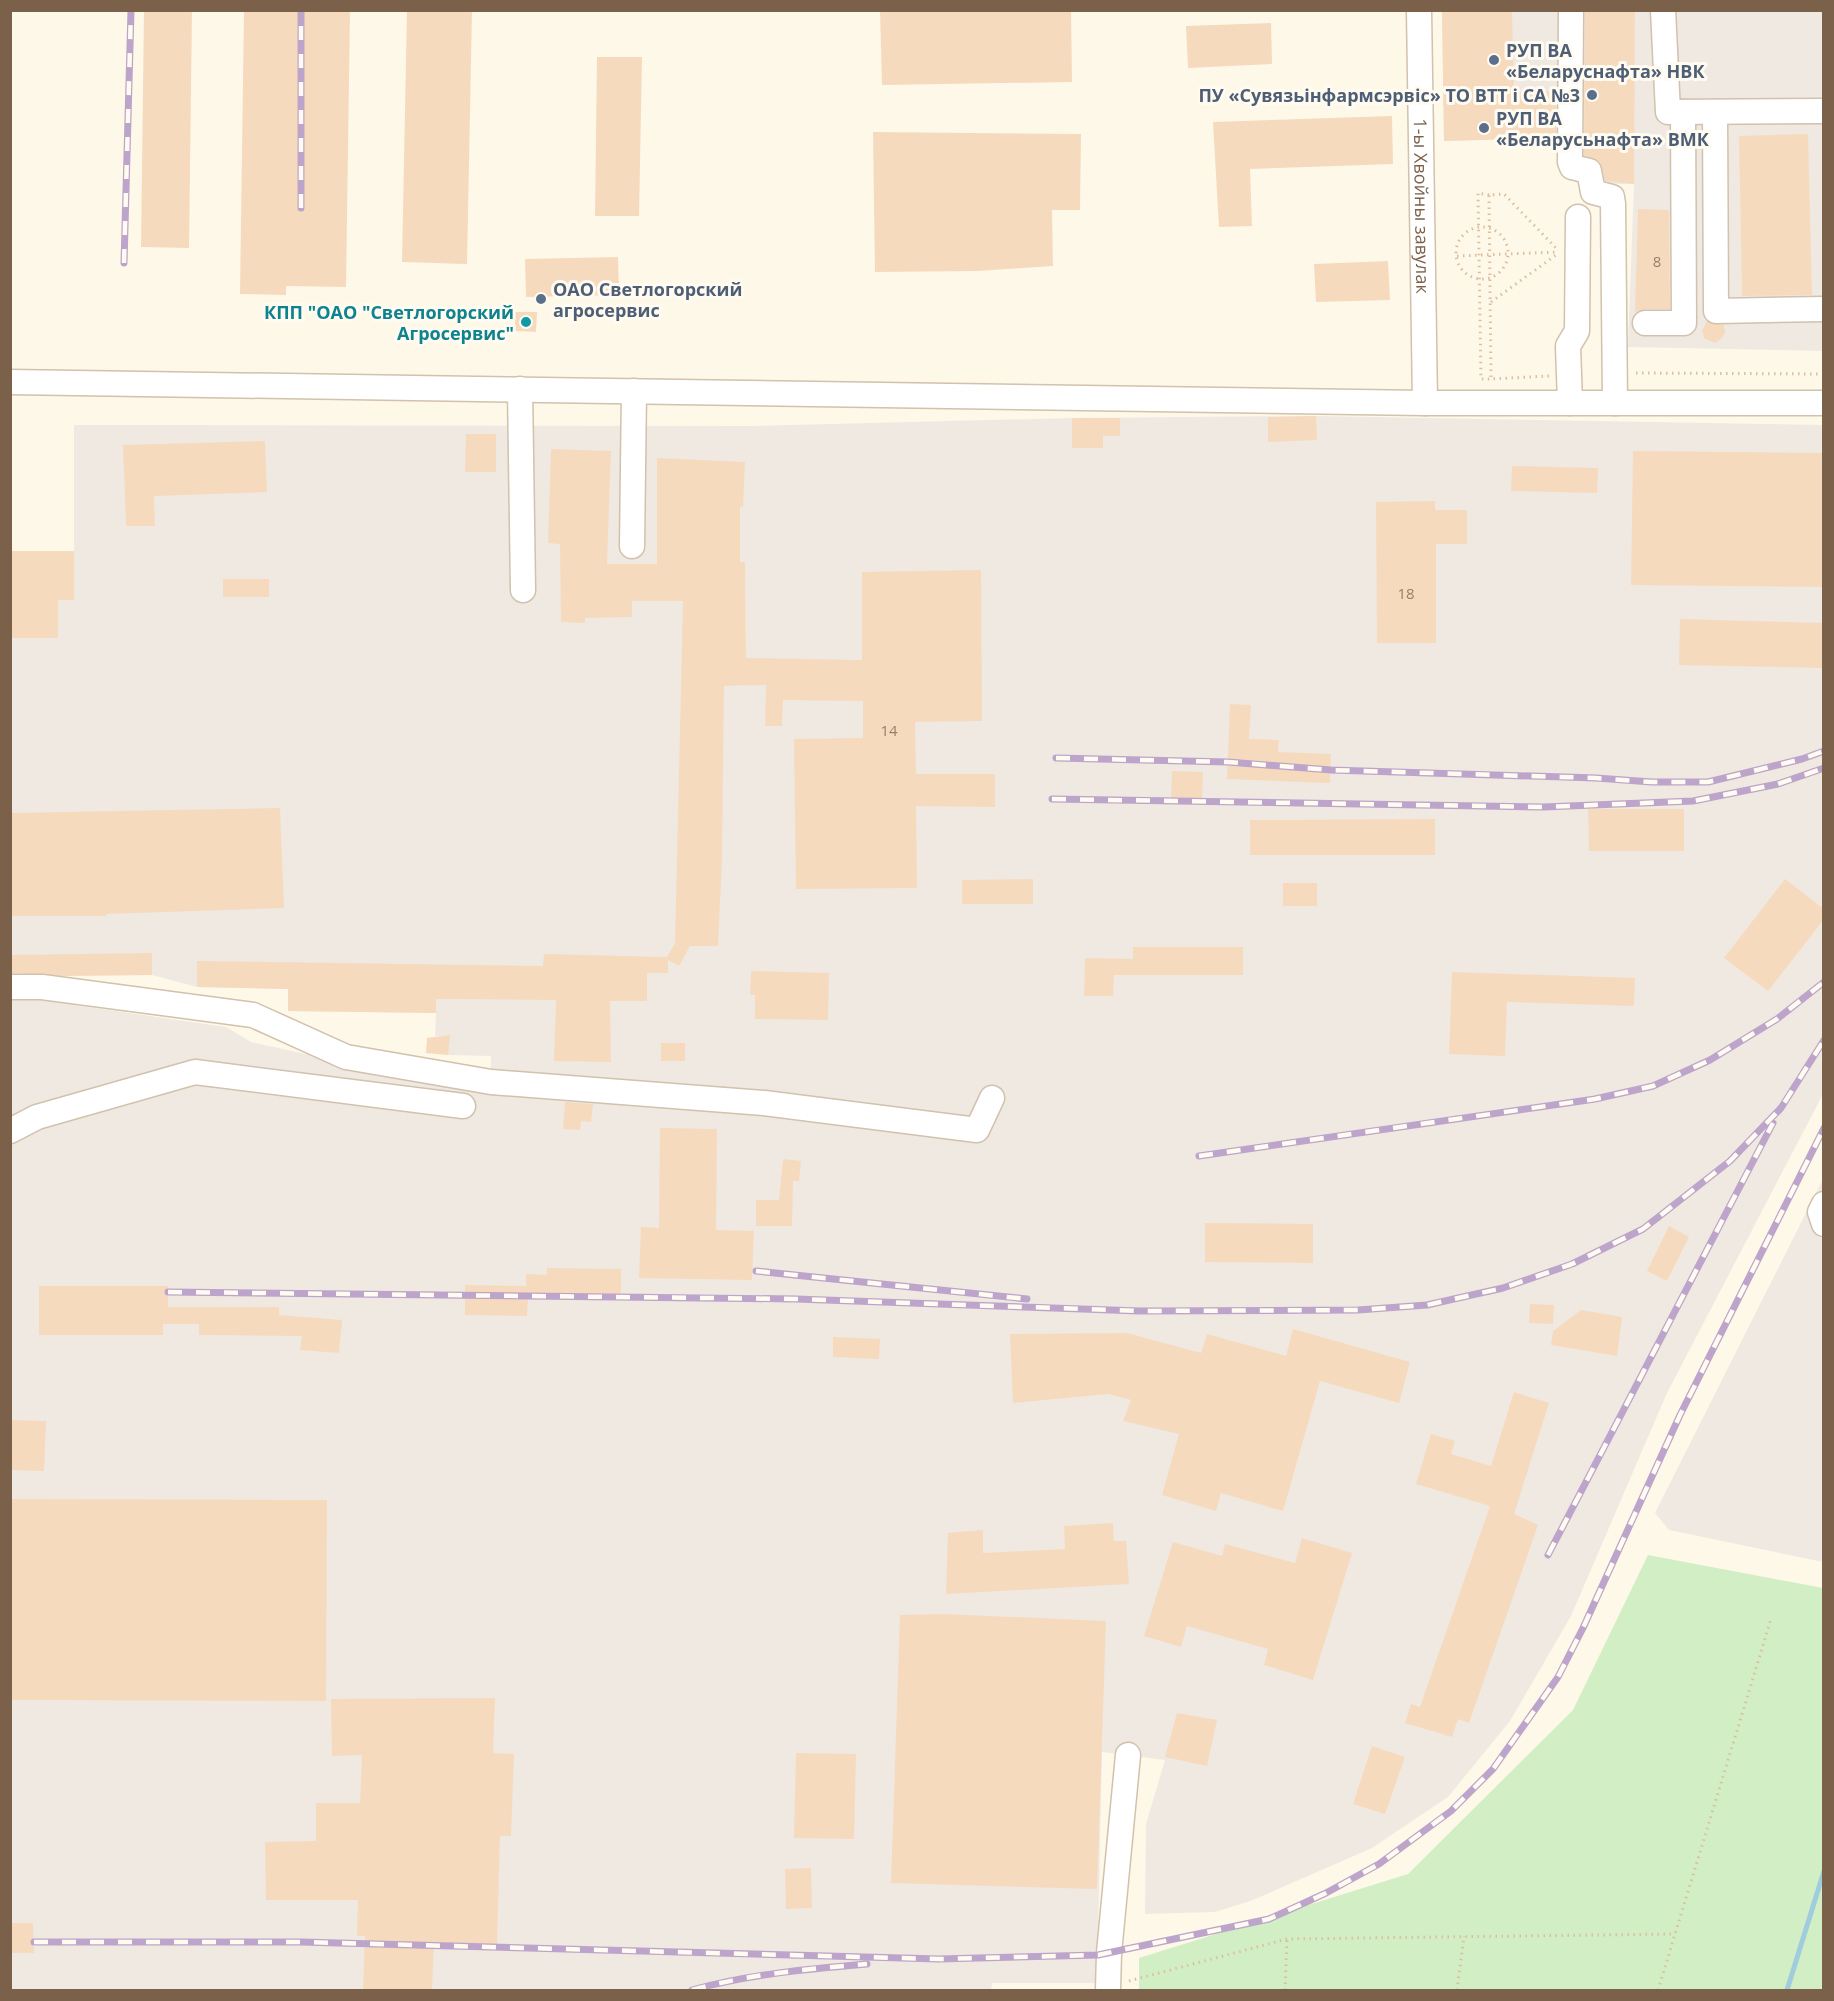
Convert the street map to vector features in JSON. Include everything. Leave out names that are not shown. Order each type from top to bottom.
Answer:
[{"type":"street","name":"1-ы Хвойны завулак","points":[[1419,10],[1425,403]]},
{"type":"street","points":[[1571,10],[1570,162],[1572,167],[1589,171],[1593,192],[1612,197],[1615,403]]},
{"type":"street","points":[[1663,10],[1668,112],[1824,111]]},
{"type":"street","points":[[1645,323],[1684,323],[1683,112]]},
{"type":"street","points":[[1715,112],[1716,310],[1824,309]]},
{"type":"street","points":[[1570,403],[1568,346],[1577,331],[1578,217]]},
{"type":"street","points":[[10,382],[1425,403],[1824,403]]},
{"type":"street","points":[[520,389],[523,590]]},
{"type":"street","points":[[632,546],[634,391]]},
{"type":"street","points":[[10,987],[42,987],[253,1015],[346,1057],[491,1082],[764,1103],[977,1130],[992,1098]]},
{"type":"street","points":[[10,1131],[37,1117],[195,1072],[462,1106]]},
{"type":"street","points":[[1824,1204],[1820,1212],[1824,1224]]},
{"type":"street","points":[[1114,1987],[1109,1953],[1128,1755]]},
{"type":"path","points":[[1560,252],[1504,194],[1478,193],[1481,379],[1569,375]]},
{"type":"path","points":[[1489,195],[1491,379]]},
{"type":"path","points":[[1479,227],[1489,228],[1504,238],[1509,254],[1502,272],[1490,278],[1480,279],[1463,272],[1456,256],[1460,240],[1465,234],[1479,227]]},
{"type":"path","points":[[1456,256],[1560,252]]},
{"type":"path","points":[[1490,303],[1560,252]]},
{"type":"path","points":[[1480,318],[1490,317]]},
{"type":"path","points":[[1615,373],[1824,374]]},
{"type":"path","points":[[1658,1990],[1771,1619]]},
{"type":"path","points":[[1114,1987],[1287,1939],[1674,1934]]},
{"type":"path","points":[[1457,1990],[1464,1936]]},
{"type":"path","points":[[1285,1990],[1287,1939]]},
{"type":"shaded area","points":[[1442,11],[1823,11],[1823,351],[1628,347],[1634,184],[1599,184],[1599,162],[1558,162],[1558,138],[1444,141]]},
{"type":"shaded area","points":[[1316,416],[1823,425],[1823,1094],[1667,1393],[1571,1616],[1510,1721],[1448,1797],[1372,1848],[1253,1900],[1215,1912],[1145,1914],[1146,1824],[1165,1760],[1102,1752],[1097,1983],[992,1983],[991,1990],[11,1990],[10,998],[26,998],[226,1027],[251,1042],[490,1094],[491,1056],[448,1055],[448,1036],[435,1036],[436,1013],[288,1011],[288,989],[197,987],[152,975],[11,976],[11,551],[74,551],[74,425],[752,426],[1072,418]],"holes":[[[745,562],[746,685],[725,686]]]},
{"type":"shaded area","points":[[1823,1179],[1823,1562],[1669,1530],[1655,1513]]},
{"type":"green space","points":[[1648,1555],[1823,1588],[1823,1990],[1139,1990],[1139,1958],[1408,1874],[1573,1710]]},
{"type":"building","points":[[144,10],[192,10],[189,248],[141,247]]},
{"type":"building","points":[[244,10],[350,10],[346,287],[286,286],[286,295],[240,294]]},
{"type":"building","points":[[407,10],[472,10],[467,264],[402,262]]},
{"type":"building","points":[[880,10],[1071,10],[1072,82],[882,85]]},
{"type":"building","points":[[1442,10],[1512,10],[1514,93],[1556,91],[1556,138],[1444,141]]},
{"type":"building","name":"ПУ «Сувязьінфармсэрвіс» ТО ВТТ і СА №3","points":[[1585,10],[1635,10],[1634,184],[1605,181],[1600,162],[1584,155]]},
{"type":"building","points":[[1271,23],[1272,64],[1188,68],[1186,26]]},
{"type":"building","points":[[597,57],[642,57],[639,216],[595,216]]},
{"type":"building","points":[[1392,116],[1393,164],[1250,169],[1252,226],[1219,227],[1213,122]]},
{"type":"building","points":[[873,132],[1081,134],[1080,210],[1052,210],[1053,266],[978,271],[875,272]]},
{"type":"building","points":[[1808,134],[1812,295],[1742,296],[1739,136]]},
{"type":"building","points":[[1638,209],[1669,210],[1670,309],[1645,309],[1635,312]]},
{"type":"building","points":[[618,257],[619,295],[526,297],[525,259]]},
{"type":"building","points":[[1388,261],[1390,300],[1316,302],[1314,264]]},
{"type":"building","name":"КПП \"ОАО \"Светлогорский Агросервис\"","points":[[515,312],[537,312],[536,332],[515,331]]},
{"type":"building","points":[[1707,321],[1724,325],[1725,333],[1715,343],[1704,338],[1702,331]]},
{"type":"building","points":[[1316,416],[1317,440],[1268,442],[1268,417]]},
{"type":"building","points":[[1072,418],[1120,418],[1120,436],[1103,436],[1103,448],[1072,448]]},
{"type":"building","points":[[466,434],[496,434],[496,472],[465,472]]},
{"type":"building","points":[[265,441],[267,492],[154,496],[155,526],[126,526],[123,445]]},
{"type":"building","points":[[551,449],[611,451],[607,564],[657,564],[657,458],[745,462],[743,507],[740,506],[740,562],[745,562],[746,658],[862,660],[862,572],[981,570],[982,721],[915,722],[916,774],[995,774],[995,807],[916,806],[917,888],[796,889],[794,739],[863,738],[863,701],[783,700],[782,726],[765,726],[766,685],[724,686],[722,859],[718,946],[690,946],[679,966],[668,960],[668,973],[647,973],[647,1001],[610,1001],[611,1062],[554,1061],[556,1000],[436,999],[436,1013],[288,1011],[288,989],[197,987],[197,961],[543,966],[544,954],[667,957],[675,943],[683,601],[632,601],[632,617],[585,618],[585,623],[561,622],[560,544],[548,543]]},
{"type":"building","points":[[1633,451],[1824,453],[1824,587],[1631,585]]},
{"type":"building","points":[[1512,466],[1598,468],[1597,493],[1511,491]]},
{"type":"building","points":[[1435,501],[1435,510],[1467,510],[1467,544],[1436,544],[1436,643],[1377,643],[1376,502]]},
{"type":"building","points":[[10,551],[74,551],[74,600],[58,600],[58,638],[10,638]]},
{"type":"building","points":[[223,579],[269,579],[269,597],[223,597]]},
{"type":"building","points":[[1680,619],[1824,623],[1824,668],[1679,665]]},
{"type":"building","points":[[1230,704],[1251,705],[1249,739],[1279,740],[1278,752],[1331,754],[1330,783],[1227,779]]},
{"type":"building","points":[[1172,771],[1203,772],[1202,799],[1171,798]]},
{"type":"building","points":[[280,808],[284,908],[106,914],[106,916],[10,916],[10,813]]},
{"type":"building","points":[[1588,809],[1684,809],[1684,851],[1589,851]]},
{"type":"building","points":[[1435,819],[1435,855],[1250,855],[1250,820]]},
{"type":"building","points":[[1033,879],[1033,904],[962,904],[962,880]]},
{"type":"building","points":[[1785,879],[1824,909],[1824,919],[1768,991],[1724,958]]},
{"type":"building","points":[[1283,883],[1317,883],[1317,906],[1283,906]]},
{"type":"building","points":[[1133,947],[1243,947],[1243,975],[1114,975],[1113,996],[1084,996],[1085,958],[1133,959]]},
{"type":"building","points":[[152,953],[152,975],[64,976],[10,973],[10,955]]},
{"type":"building","points":[[751,971],[829,973],[828,1020],[755,1019],[755,995],[750,995]]},
{"type":"building","points":[[1452,972],[1635,978],[1634,1006],[1507,1002],[1505,1056],[1449,1054]]},
{"type":"building","points":[[450,1035],[448,1055],[426,1053],[427,1038]]},
{"type":"building","points":[[661,1043],[685,1043],[685,1061],[661,1061]]},
{"type":"building","points":[[565,1102],[593,1104],[591,1122],[581,1121],[580,1130],[563,1129]]},
{"type":"building","points":[[660,1128],[717,1129],[716,1230],[754,1231],[752,1280],[639,1278],[641,1227],[659,1228]]},
{"type":"building","points":[[783,1159],[801,1161],[799,1181],[793,1181],[792,1226],[756,1226],[756,1200],[779,1200]]},
{"type":"building","points":[[1205,1223],[1313,1224],[1313,1263],[1205,1262]]},
{"type":"building","points":[[1669,1226],[1689,1237],[1667,1281],[1647,1271]]},
{"type":"building","points":[[547,1268],[621,1269],[621,1299],[528,1298],[527,1316],[465,1315],[465,1285],[526,1286],[526,1274],[547,1275]]},
{"type":"building","points":[[39,1286],[168,1286],[168,1307],[279,1307],[279,1315],[342,1320],[339,1353],[300,1350],[302,1336],[199,1335],[199,1324],[163,1324],[163,1335],[39,1335]]},
{"type":"building","points":[[1530,1304],[1554,1305],[1553,1324],[1529,1323]]},
{"type":"building","points":[[1581,1310],[1622,1317],[1617,1356],[1551,1345],[1553,1331]]},
{"type":"building","points":[[1293,1329],[1410,1362],[1399,1403],[1320,1381],[1283,1511],[1221,1493],[1216,1511],[1162,1495],[1179,1434],[1123,1421],[1131,1400],[1108,1394],[1013,1403],[1010,1334],[1127,1333],[1201,1353],[1207,1334],[1286,1356]]},
{"type":"building","points":[[833,1337],[880,1339],[879,1359],[833,1357]]},
{"type":"building","points":[[1514,1392],[1549,1403],[1514,1514],[1538,1525],[1469,1723],[1458,1719],[1452,1737],[1405,1723],[1411,1704],[1420,1707],[1490,1506],[1416,1484],[1431,1434],[1455,1441],[1451,1454],[1491,1466]]},
{"type":"building","points":[[10,1420],[46,1421],[44,1471],[10,1470]]},
{"type":"building","points":[[10,1499],[327,1500],[326,1701],[10,1700]]},
{"type":"building","points":[[1113,1523],[1114,1541],[1126,1541],[1129,1584],[946,1594],[948,1533],[983,1530],[983,1553],[1065,1549],[1064,1526]]},
{"type":"building","points":[[1302,1538],[1352,1553],[1313,1680],[1264,1665],[1268,1649],[1187,1626],[1181,1647],[1144,1636],[1173,1542],[1222,1556],[1225,1544],[1295,1563]]},
{"type":"building","points":[[945,1614],[1106,1621],[1097,1889],[891,1883],[900,1615]]},
{"type":"building","points":[[495,1698],[493,1753],[514,1754],[511,1836],[500,1836],[497,1945],[434,1944],[432,1990],[363,1990],[365,1936],[357,1936],[358,1900],[266,1900],[265,1842],[316,1841],[316,1803],[360,1803],[362,1755],[332,1756],[331,1699]]},
{"type":"building","points":[[1177,1713],[1217,1720],[1207,1766],[1165,1757]]},
{"type":"building","points":[[1372,1746],[1405,1757],[1385,1814],[1353,1804]]},
{"type":"building","points":[[796,1753],[856,1754],[854,1839],[794,1838]]},
{"type":"building","points":[[811,1868],[812,1908],[786,1909],[785,1869]]},
{"type":"building","points":[[10,1923],[33,1923],[34,1953],[10,1953]]},
{"type":"waterway","points":[[1787,1990],[1824,1871]]},
{"type":"railway","points":[[124,263],[131,10]]},
{"type":"railway","points":[[301,10],[301,208]]},
{"type":"railway","points":[[1056,758],[1228,762],[1331,770],[1708,782],[1802,759],[1824,751]]},
{"type":"railway","points":[[1052,799],[1544,807],[1693,801],[1778,784],[1824,768]]},
{"type":"railway","points":[[1199,1156],[1595,1099],[1653,1086],[1710,1060],[1777,1019],[1824,982]]},
{"type":"railway","points":[[168,1292],[796,1299],[1140,1311],[1358,1310],[1427,1305],[1503,1288],[1572,1264],[1643,1229],[1730,1161],[1781,1108],[1824,1040]]},
{"type":"railway","points":[[1548,1555],[1773,1123]]},
{"type":"railway","points":[[34,1942],[301,1942],[939,1959],[1098,1955],[1269,1919],[1326,1893],[1379,1864],[1451,1811],[1493,1769],[1558,1677],[1583,1628],[1680,1415],[1824,1128]]},
{"type":"railway","points":[[756,1271],[1027,1299]]},
{"type":"railway","points":[[692,1990],[757,1976],[867,1964]]},
{"type":"place","name":"РУП ВА «Беларуснафта» НВК","points":[[1494,60]]},
{"type":"place","name":"ПУ «Сувязьінфармсэрвіс» ТО ВТТ і СА №3","points":[[1592,95]]},
{"type":"place","name":"РУП ВА «Беларусьнафта» ВМК","points":[[1484,128]]},
{"type":"place","name":"ОАО Светлогорский агросервис","points":[[541,299]]},
{"type":"place","name":"КПП \"ОАО \"Светлогорский Агросервис\"","points":[[526,322]]}]
